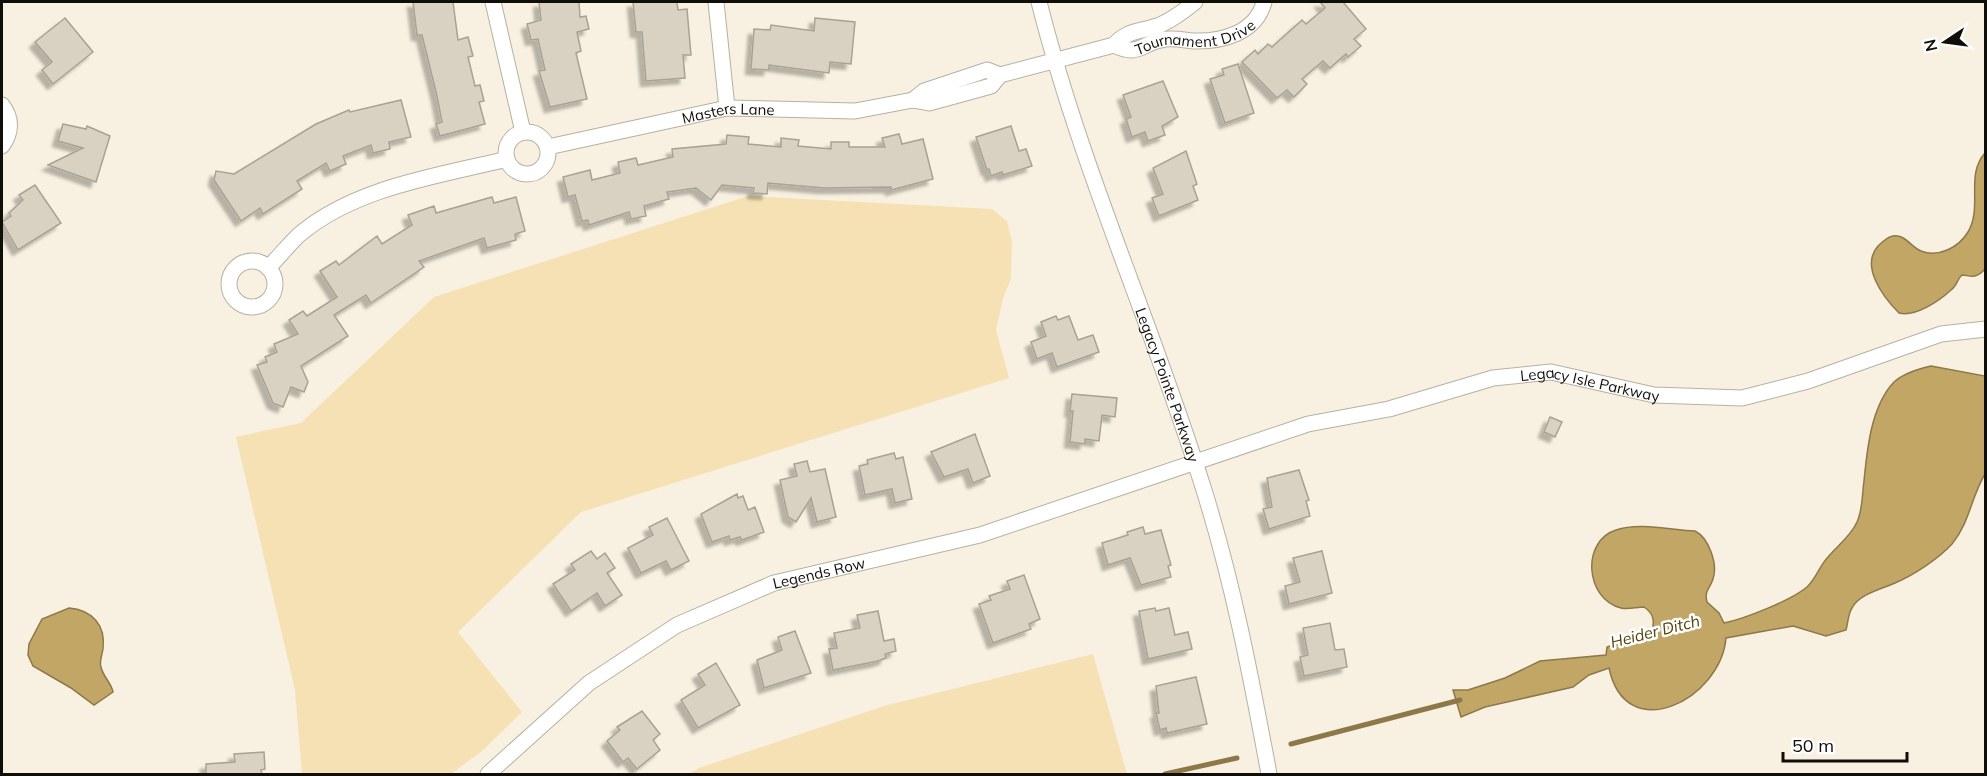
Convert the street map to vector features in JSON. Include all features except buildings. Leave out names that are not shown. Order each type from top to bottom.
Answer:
[{"type":"street","points":[[493,2],[523,132]]},
{"type":"street","points":[[716,2],[727,108]]},
{"type":"street","name":"Legacy Pointe Parkway","points":[[1039,2],[1054,60],[1087,165],[1195,463],[1229,575],[1269,774]]},
{"type":"street","name":"Tournament Drive","points":[[1054,60],[1114,45],[1125,50],[1146,48],[1159,33],[1195,2]]},
{"type":"street","name":"Tournament Drive","points":[[1159,33],[1214,41],[1235,34],[1250,25],[1262,9],[1264,2]]},
{"type":"street","name":"Masters Lane","points":[[548,147],[727,108],[855,111],[913,100],[929,103],[958,87],[991,86],[1000,75],[1054,60]]},
{"type":"street","points":[[2,105],[8,114],[10,125],[2,146]]},
{"type":"street","points":[[523,132],[541,136],[548,147],[547,162],[537,172],[530,175],[515,171],[507,159],[507,145],[511,139],[523,132]]},
{"type":"street","points":[[268,267],[301,234],[333,213],[367,196],[507,159]]},
{"type":"street","name":"Legacy Isle Parkway","points":[[1195,463],[1308,424],[1389,409],[1493,378],[1551,372],[1654,395],[1742,398],[1808,381],[1941,334],[1986,329]]},
{"type":"street","name":"Legends Row","points":[[488,774],[589,683],[677,625],[774,584],[980,535],[1195,463]]},
{"type":"shaded area","points":[[748,196],[992,209],[1007,221],[1012,242],[1011,279],[1003,298],[996,330],[1009,378],[581,512],[458,632],[522,712],[482,751],[451,774],[302,774],[295,690],[236,437],[301,423],[434,297]]},
{"type":"shaded area","points":[[1093,654],[1127,774],[689,774],[699,768],[884,706]]},
{"type":"water","points":[[1985,153],[1985,269],[1976,276],[1962,275],[1953,288],[1927,307],[1913,313],[1899,313],[1886,299],[1876,281],[1871,263],[1873,254],[1881,243],[1893,236],[1901,237],[1917,249],[1928,253],[1948,250],[1959,242],[1968,232],[1972,222],[1976,171]]},
{"type":"water","points":[[1931,366],[1985,376],[1985,474],[1963,527],[1952,544],[1918,571],[1855,603],[1846,630],[1826,636],[1793,626],[1726,638],[1720,660],[1708,680],[1691,695],[1672,706],[1652,710],[1634,706],[1619,692],[1609,668],[1589,675],[1573,687],[1485,707],[1461,717],[1453,690],[1468,690],[1505,678],[1540,661],[1606,655],[1607,647],[1652,631],[1652,617],[1647,609],[1644,607],[1623,609],[1609,603],[1600,594],[1594,582],[1593,557],[1597,546],[1605,536],[1616,530],[1645,527],[1695,531],[1700,534],[1708,545],[1714,566],[1713,579],[1707,592],[1707,602],[1719,613],[1724,623],[1743,618],[1791,598],[1807,587],[1825,560],[1848,536],[1857,522],[1872,429],[1886,392],[1902,376]]},
{"type":"water","points":[[69,608],[91,616],[100,626],[102,633],[103,649],[100,665],[113,692],[94,705],[71,688],[33,666],[28,655],[29,644],[42,619]]},
{"type":"waterway","name":"Heider Ditch","points":[[1291,744],[1460,700]]},
{"type":"waterway","name":"Heider Ditch","points":[[1165,774],[1237,758]]}]
